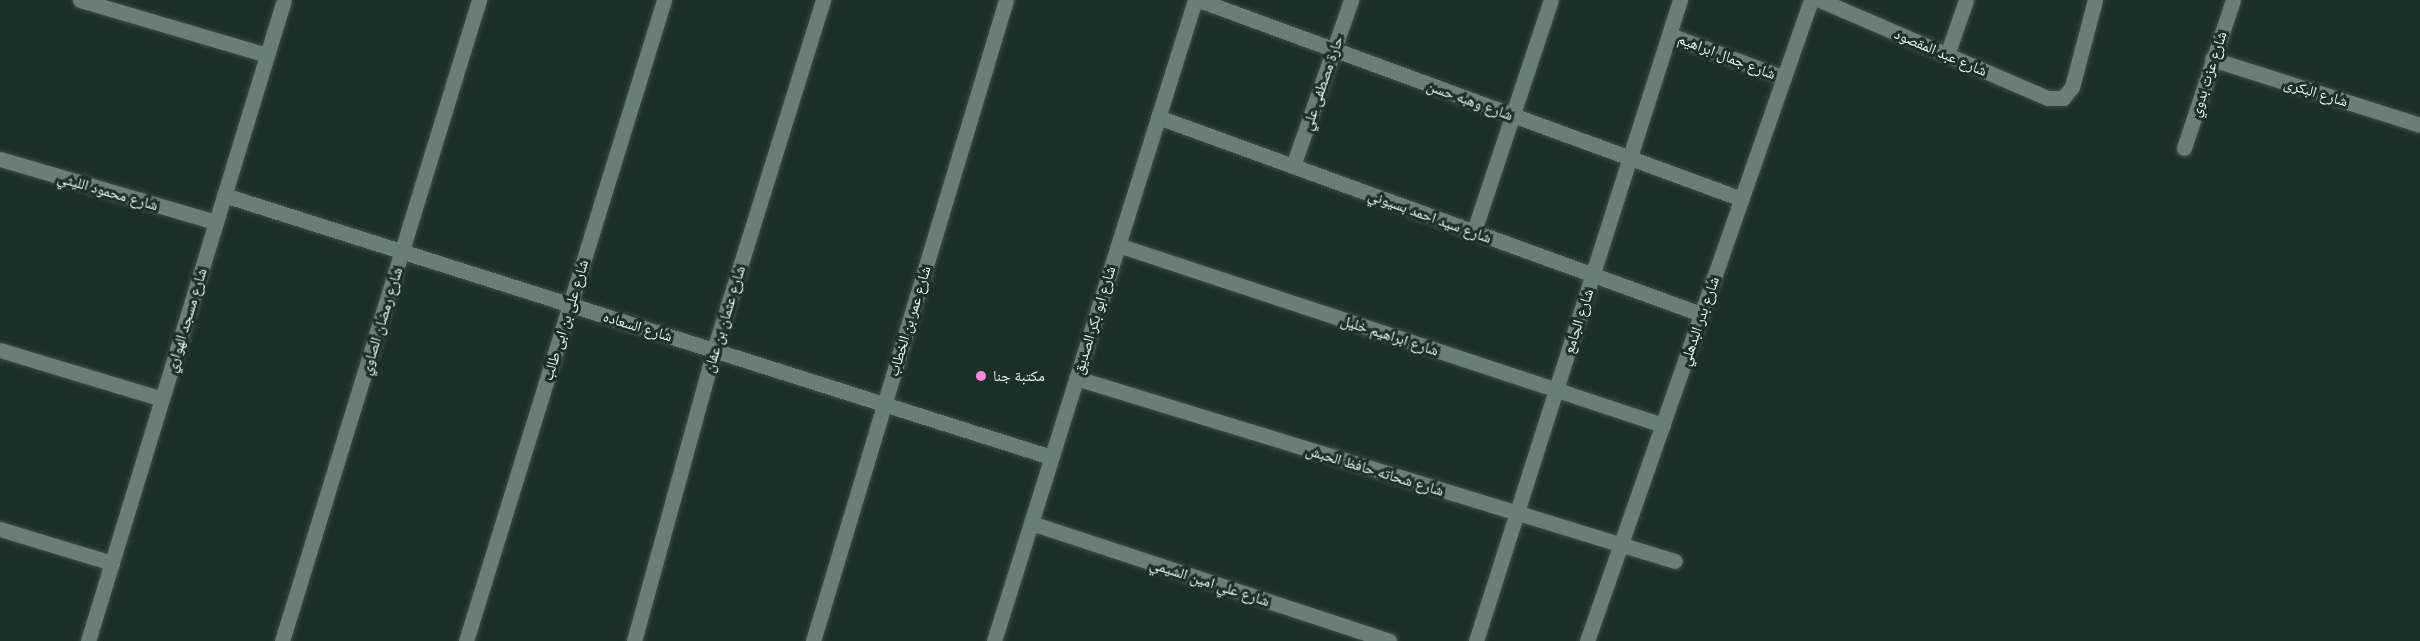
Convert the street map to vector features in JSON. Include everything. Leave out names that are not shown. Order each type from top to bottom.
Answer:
[{"type":"street","points":[[80,0],[267,55]]},
{"type":"street","name":"شارع مسجد الهواري","points":[[88,641],[284,0]]},
{"type":"street","name":"شارع رمضان الصاوي","points":[[282,641],[479,0]]},
{"type":"street","name":"شارع على بن ابى طالب","points":[[466,641],[664,0]]},
{"type":"street","name":"شارع عثمان بن عفان","points":[[634,641],[714,350],[823,0]]},
{"type":"street","name":"شارع عمر بن الخطاب","points":[[813,641],[1006,0]]},
{"type":"street","name":"شارع وهبه حسن","points":[[1197,0],[1742,199]]},
{"type":"street","name":"شارع ابو بكر الصديق","points":[[994,641],[1158,117],[1197,0]]},
{"type":"street","name":"حارة مصطفى علي","points":[[1293,166],[1351,0]]},
{"type":"street","points":[[1474,231],[1551,0]]},
{"type":"street","name":"شارع الجامع","points":[[1476,641],[1680,0]]},
{"type":"street","name":"شارع بدر البدهلي","points":[[1587,641],[1811,0]]},
{"type":"street","name":"شارع عبد المقصود","points":[[1820,0],[2048,98],[2063,98],[2072,87],[2095,0]]},
{"type":"street","points":[[1947,55],[1966,0]]},
{"type":"street","name":"شارع عزت بدوي","points":[[2184,148],[2233,0]]},
{"type":"street","name":"شارع جمال ابراهيم","points":[[1670,35],[1784,78]]},
{"type":"street","name":"شارع البكرى","points":[[2212,59],[2420,125]]},
{"type":"street","name":"شارع سيد احمد بسيوني","points":[[1158,117],[1701,314]]},
{"type":"street","name":"شارع محمود الليثي","points":[[0,159],[216,222]]},
{"type":"street","name":"شارع السعاده","points":[[224,195],[1051,457]]},
{"type":"street","name":"شارع ابراهيم خليل","points":[[1118,245],[1663,425]]},
{"type":"street","points":[[0,350],[162,399]]},
{"type":"street","name":"شارع شحاته حافظ الحبش","points":[[1076,378],[1675,561]]},
{"type":"street","name":"شارع علي امين الشيمي","points":[[1030,523],[1389,641]]},
{"type":"street","points":[[0,529],[112,563]]},
{"type":"place","name":"مكتبة جنا","points":[[981,376]]}]
